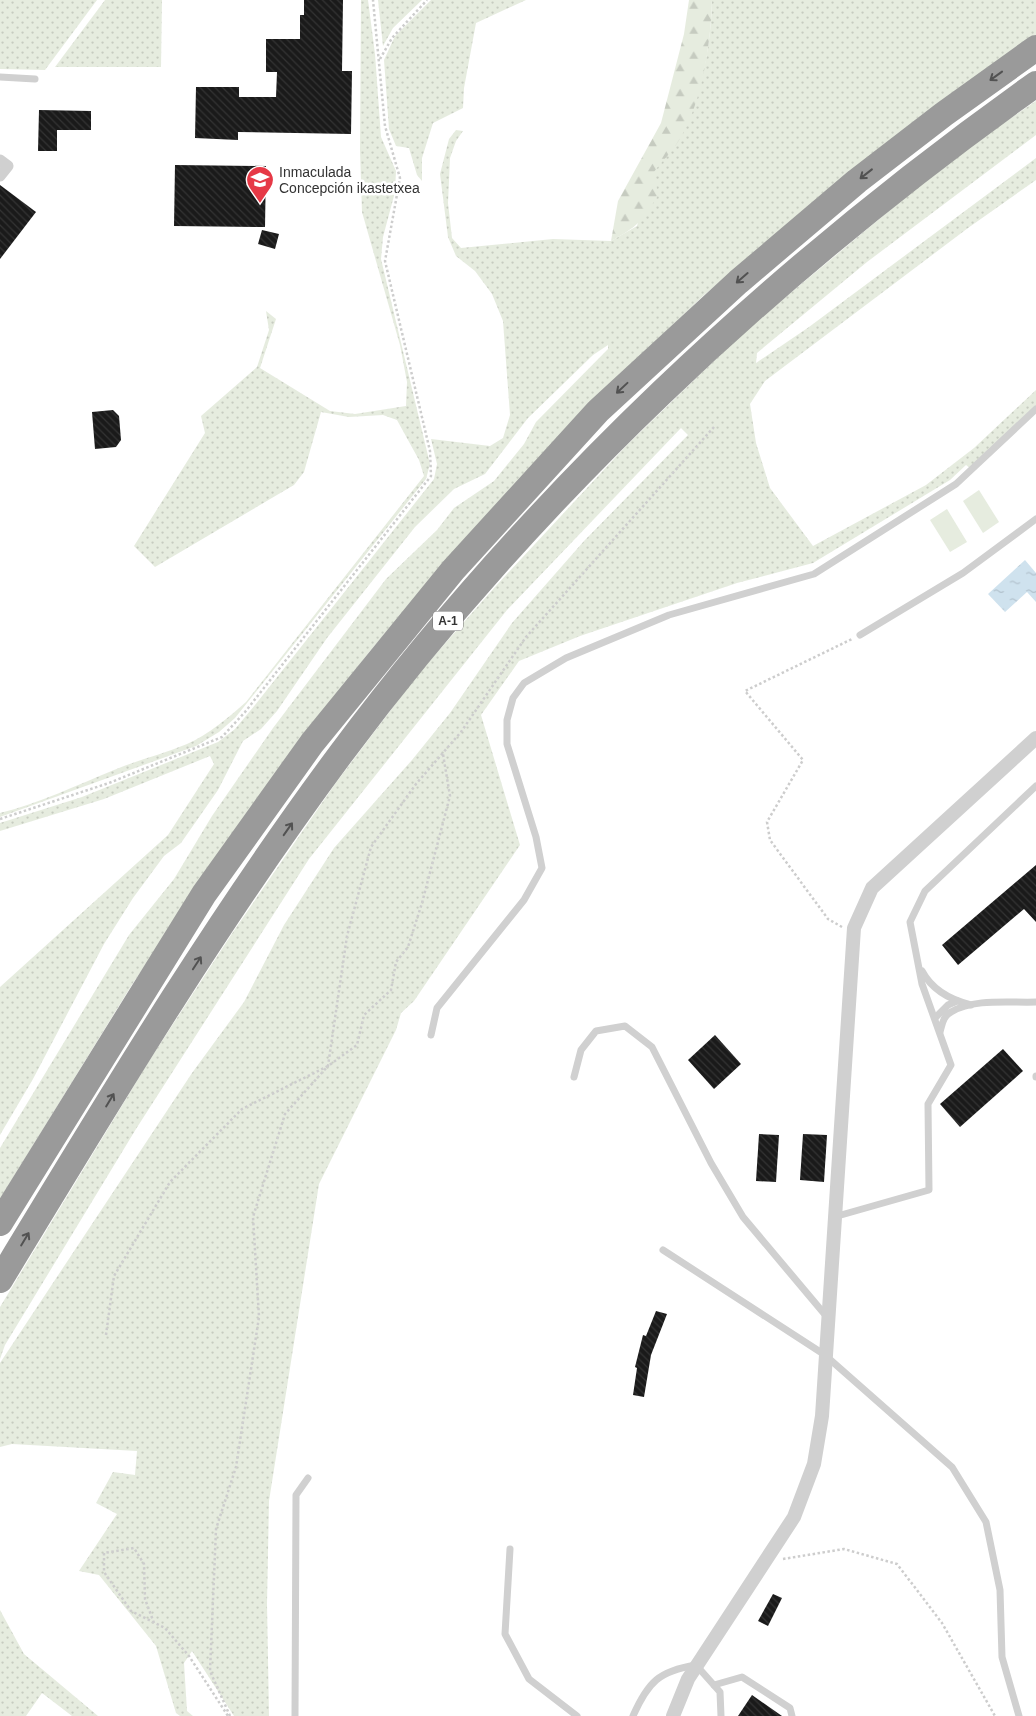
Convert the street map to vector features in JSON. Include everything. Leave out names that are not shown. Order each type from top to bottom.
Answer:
[{"type":"highway","name":"A-1","points":[[0,1223],[204,894],[312,743],[453,570],[598,411],[738,282],[856,181],[944,114],[1036,48]]},
{"type":"highway","name":"A-1","points":[[0,1280],[125,1074],[226,918],[339,756],[400,678],[472,593],[622,432],[759,302],[891,192],[1036,84]]},
{"type":"street","points":[[0,160],[8,166],[0,176]]},
{"type":"street","points":[[672,1716],[696,1665],[794,1517],[814,1464],[822,1416],[853,933],[872,888],[1036,738]]},
{"type":"lane","points":[[0,77],[35,79]]},
{"type":"lane","points":[[431,1035],[437,1008],[524,900],[542,868],[536,837],[507,744],[507,720],[513,698],[524,683],[566,658],[669,616],[814,574],[956,484],[1036,410]]},
{"type":"lane","points":[[860,635],[963,573],[1036,519]]},
{"type":"lane","points":[[834,1217],[929,1190],[928,1104],[951,1065],[922,984],[910,922],[925,891],[1036,786]]},
{"type":"lane","points":[[920,966],[934,986],[957,1001],[971,1005]]},
{"type":"lane","points":[[935,1018],[948,1005],[957,1001]]},
{"type":"lane","points":[[940,1032],[943,1021],[950,1012],[971,1005],[1036,1002]]},
{"type":"lane","points":[[574,1077],[580,1050],[596,1031],[626,1026],[652,1047],[711,1163],[743,1217],[828,1317]]},
{"type":"lane","points":[[663,1250],[825,1355],[952,1467],[986,1522],[1000,1590],[1002,1657],[1020,1716]]},
{"type":"lane","points":[[295,1716],[296,1495],[308,1478]]},
{"type":"lane","points":[[510,1549],[505,1634],[529,1679],[577,1716]]},
{"type":"lane","points":[[633,1716],[646,1689],[673,1669],[696,1665],[720,1692],[721,1716]]},
{"type":"lane","points":[[714,1684],[742,1677],[790,1708],[792,1716]]},
{"type":"path","points":[[0,820],[109,783],[222,737],[245,712],[431,476],[430,451],[385,261],[400,178],[385,126],[373,0]]},
{"type":"path","points":[[380,60],[392,38],[427,0]]},
{"type":"path","points":[[229,1716],[210,1671],[216,1529],[236,1467],[259,1318],[253,1217],[285,1114],[328,1066],[347,936],[371,847],[416,784],[461,732],[526,637],[714,427]]},
{"type":"path","points":[[853,933],[828,918],[770,840],[767,822],[803,760],[745,691],[860,635]]},
{"type":"path","points":[[106,1335],[114,1276],[170,1182],[242,1109],[328,1066],[357,1045],[364,1015],[391,990],[396,962],[408,947],[422,903],[450,796],[443,753]]},
{"type":"path","points":[[154,1623],[145,1598],[144,1564],[134,1548],[104,1553],[104,1572],[131,1611],[154,1623],[165,1628],[189,1656],[229,1716]]},
{"type":"path","points":[[764,1563],[844,1548],[897,1564],[942,1623],[995,1716]]},
{"type":"green space","points":[[0,0],[97,0],[45,70],[0,69]]},
{"type":"green space","points":[[105,0],[162,0],[161,67],[55,67]]},
{"type":"green space","points":[[361,0],[368,0],[375,54],[381,137],[396,171],[395,192],[383,237],[381,259],[430,464],[426,479],[235,718],[219,732],[196,746],[0,817],[0,813],[44,799],[123,766],[187,744],[203,736],[225,720],[246,702],[424,476],[419,460],[397,420],[383,415],[349,417],[321,412],[304,472],[294,485],[155,567],[134,546],[205,433],[201,416],[257,367],[269,330],[266,311],[276,319],[260,368],[330,411],[355,414],[406,406],[407,382],[400,345],[362,212],[360,150]]},
{"type":"green space","points":[[378,0],[422,0],[393,28],[383,46]]},
{"type":"green space","points":[[431,0],[526,0],[476,23],[464,88],[463,108],[433,123],[422,158],[422,181],[417,175],[409,148],[396,146],[389,129],[384,60],[395,36]]},
{"type":"green space","points":[[689,0],[712,0],[710,35],[699,92],[686,127],[678,142],[654,172],[658,195],[653,204],[639,222],[627,232],[611,241],[618,201],[661,123],[684,34]]},
{"type":"green space","points":[[712,0],[1036,0],[1036,35],[815,202],[703,296],[598,397],[483,519],[370,651],[296,746],[133,983],[0,1199],[0,1148],[129,935],[174,879],[212,816],[273,728],[386,579],[437,530],[454,508],[494,481],[524,444],[536,422],[608,349],[608,345],[593,355],[528,418],[485,474],[454,489],[415,527],[327,638],[277,711],[261,729],[243,741],[218,790],[181,843],[164,856],[133,898],[104,944],[33,1079],[0,1135],[0,987],[168,835],[214,764],[210,756],[104,799],[0,831],[0,823],[82,797],[218,742],[235,729],[434,479],[437,464],[431,439],[490,446],[503,438],[510,415],[503,321],[492,294],[475,271],[456,256],[448,237],[440,174],[449,139],[456,130],[463,131],[456,141],[450,158],[448,203],[452,238],[461,248],[553,239],[611,241],[637,226],[651,177],[685,127],[697,97],[705,65]]},
{"type":"green space","points":[[1036,101],[1036,135],[867,262],[757,353],[756,363],[809,327],[1036,158],[1036,180],[968,228],[765,381],[750,404],[756,443],[770,488],[813,546],[926,485],[974,448],[1036,390],[1036,406],[970,468],[966,465],[950,480],[813,563],[737,583],[580,636],[519,661],[481,715],[520,845],[414,1001],[401,1013],[396,1030],[319,1184],[269,1501],[267,1604],[269,1716],[234,1716],[192,1651],[184,1663],[187,1711],[193,1716],[180,1716],[176,1713],[156,1646],[99,1575],[79,1571],[117,1514],[96,1503],[113,1472],[135,1475],[137,1451],[12,1444],[0,1447],[0,1363],[192,1073],[244,1002],[284,925],[334,848],[412,760],[450,713],[512,623],[584,541],[688,435],[681,428],[507,610],[309,859],[136,1129],[5,1345],[0,1359],[0,1307],[149,1061],[233,932],[335,784],[418,674],[495,587],[627,445],[745,331],[956,155]]},
{"type":"green space","points":[[979,490],[999,522],[983,533],[963,501]]},
{"type":"green space","points":[[947,509],[967,542],[950,552],[930,520]]},
{"type":"green space","points":[[0,1610],[24,1654],[98,1716],[72,1716],[42,1693],[26,1716],[0,1716]]},
{"type":"water","points":[[1025,560],[1036,573],[1036,602],[1027,592],[1005,612],[988,594]]},
{"type":"building","points":[[304,0],[343,0],[342,71],[352,71],[351,134],[238,132],[238,140],[195,138],[196,87],[239,87],[239,97],[276,97],[277,72],[266,72],[266,39],[300,39],[300,15],[304,15]]},
{"type":"building","points":[[39,110],[91,111],[91,130],[57,130],[57,151],[38,151]]},
{"type":"building","points":[[175,165],[266,166],[265,227],[174,226]]},
{"type":"building","points":[[0,185],[36,212],[0,259]]},
{"type":"building","points":[[262,230],[279,234],[275,249],[258,244]]},
{"type":"building","points":[[113,410],[119,416],[121,440],[116,447],[95,449],[92,412]]},
{"type":"building","points":[[1036,865],[1036,922],[1024,909],[958,965],[942,945]]},
{"type":"building","points":[[715,1035],[741,1064],[714,1089],[688,1060]]},
{"type":"building","points":[[1003,1049],[1023,1071],[960,1127],[940,1104]]},
{"type":"building","points":[[759,1134],[779,1135],[776,1182],[756,1181]]},
{"type":"building","points":[[803,1134],[827,1135],[824,1182],[800,1180]]},
{"type":"building","points":[[656,1311],[667,1314],[651,1355],[644,1397],[633,1395],[637,1368],[635,1367],[643,1335],[646,1336]]},
{"type":"building","points":[[773,1594],[782,1598],[768,1626],[758,1621]]},
{"type":"building","points":[[752,1695],[782,1716],[738,1716]]},
{"type":"place","name":"Inmaculada Concepción ikastetxea","points":[[260,204]]}]
